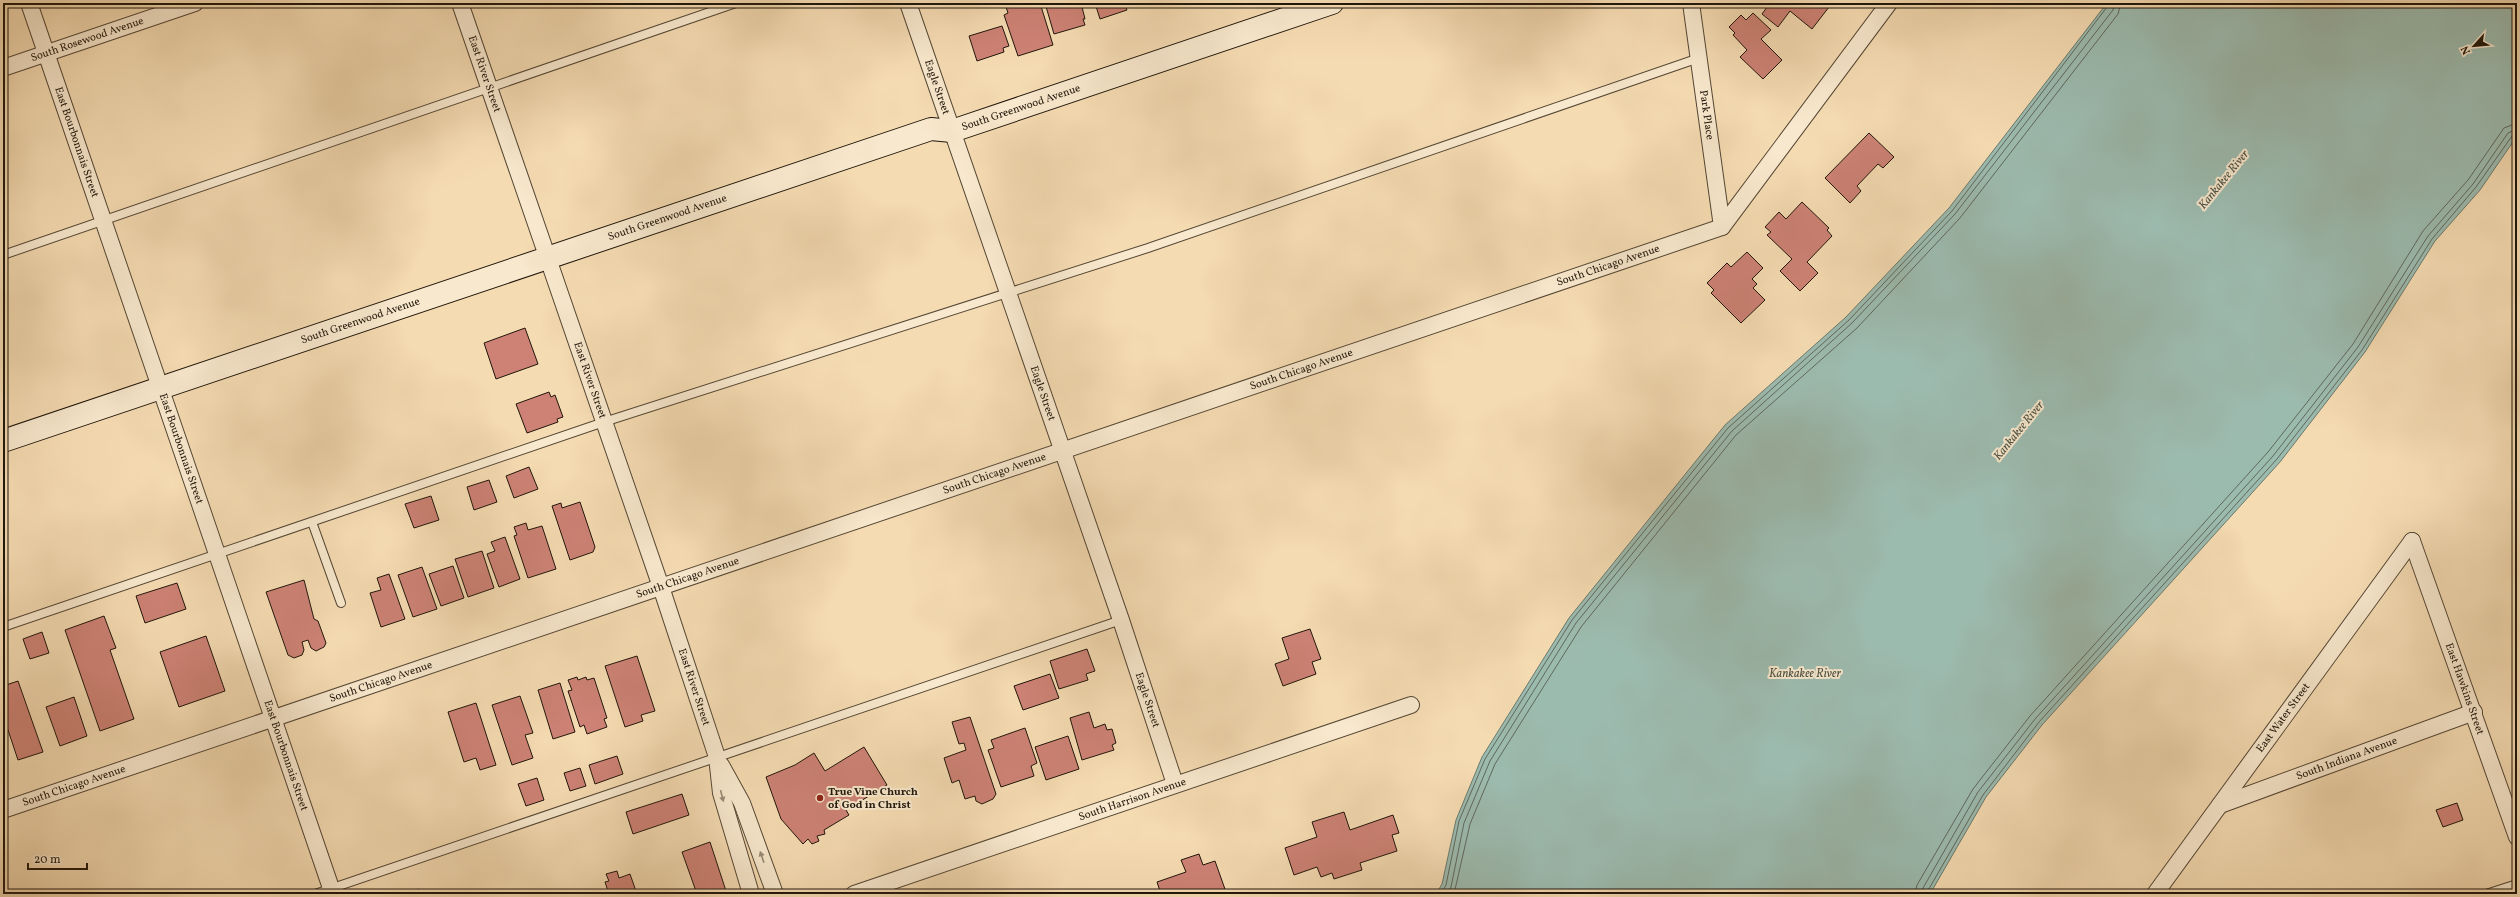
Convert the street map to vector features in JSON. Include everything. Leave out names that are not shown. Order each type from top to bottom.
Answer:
[{"type":"street","name":"East Bourbonnais Street","points":[[29,3],[332,891]]},
{"type":"street","name":"South Rosewood Avenue","points":[[3,68],[195,3]]},
{"type":"street","name":"East River Street","points":[[460,3],[661,587],[716,758],[721,793],[751,894]]},
{"type":"street","name":"Eagle Street","points":[[908,3],[1063,450],[1175,784]]},
{"type":"street","name":"South Greenwood Avenue","points":[[3,441],[160,387],[932,129],[952,131],[1332,3]]},
{"type":"street","name":"Park Place","points":[[1691,3],[1722,227]]},
{"type":"street","points":[[1722,227],[1889,3]]},
{"type":"street","name":"South Chicago Avenue","points":[[3,810],[1722,227]]},
{"type":"street","name":"East Hawkins Street","points":[[2412,541],[2474,712],[2517,837]]},
{"type":"street","name":"East Water Street","points":[[2155,894],[2412,541]]},
{"type":"street","name":"South Harrison Avenue","points":[[854,894],[1411,705]]},
{"type":"street","name":"South Indiana Avenue","points":[[2220,806],[2474,712]]},
{"type":"street","name":"East River Street","points":[[716,758],[742,803],[775,894]]},
{"type":"lane","points":[[3,255],[736,3]]},
{"type":"lane","points":[[3,627],[604,422],[1148,248],[1699,58]]},
{"type":"lane","points":[[312,522],[341,603]]},
{"type":"lane","points":[[315,894],[332,891],[1121,620]]},
{"type":"lane","points":[[2486,894],[2517,884]]},
{"type":"water","name":"Kankakee River","points":[[2107,3],[2517,3],[2517,136],[2480,190],[2435,241],[2365,352],[2280,462],[2042,725],[1986,797],[1930,894],[1436,894],[1442,884],[1456,820],[1482,757],[1569,618],[1725,425],[1846,317],[1949,208]]},
{"type":"building","points":[[1040,3],[1053,45],[1018,56],[1004,15],[1008,13],[1005,4]]},
{"type":"building","points":[[1045,3],[1081,3],[1085,25],[1054,34]]},
{"type":"building","points":[[1095,3],[1124,3],[1127,10],[1100,19]]},
{"type":"building","points":[[1770,3],[1824,3],[1829,7],[1812,29],[1790,11],[1778,27],[1762,14]]},
{"type":"building","points":[[1753,13],[1771,30],[1761,39],[1782,60],[1763,79],[1740,57],[1747,50],[1733,35],[1735,33],[1729,27],[1741,15],[1746,20]]},
{"type":"building","points":[[1002,26],[1009,46],[1003,48],[1004,52],[977,61],[969,36]]},
{"type":"building","points":[[1869,133],[1894,157],[1883,168],[1878,164],[1857,186],[1861,191],[1850,203],[1825,178]]},
{"type":"building","points":[[1802,202],[1829,228],[1827,230],[1832,236],[1807,262],[1818,273],[1800,291],[1780,271],[1792,259],[1767,235],[1771,232],[1765,227],[1779,212],[1786,219]]},
{"type":"building","points":[[1747,252],[1763,268],[1752,279],[1757,284],[1753,288],[1765,300],[1741,323],[1711,293],[1714,290],[1707,283],[1727,263],[1731,267]]},
{"type":"building","points":[[525,328],[538,364],[496,379],[484,343]]},
{"type":"building","points":[[549,392],[551,397],[555,395],[563,417],[557,419],[558,422],[527,433],[516,404]]},
{"type":"building","points":[[529,467],[538,489],[514,498],[506,476]]},
{"type":"building","points":[[489,480],[497,502],[474,510],[467,487]]},
{"type":"building","points":[[431,496],[439,520],[414,528],[405,504]]},
{"type":"building","points":[[580,502],[595,547],[593,552],[570,560],[552,506],[561,503],[562,508]]},
{"type":"building","points":[[526,523],[528,530],[542,526],[556,569],[528,578],[514,536],[517,535],[514,527]]},
{"type":"building","points":[[505,537],[520,579],[499,587],[487,554],[495,551],[491,542]]},
{"type":"building","points":[[482,551],[494,588],[468,597],[455,559]]},
{"type":"building","points":[[453,566],[464,598],[441,606],[429,574]]},
{"type":"building","points":[[422,567],[437,609],[413,617],[398,575]]},
{"type":"building","points":[[389,574],[405,619],[381,627],[370,593],[381,590],[377,578]]},
{"type":"building","points":[[304,580],[314,619],[318,621],[326,643],[324,647],[316,651],[311,648],[308,640],[302,642],[304,650],[302,655],[294,658],[288,655],[266,592]]},
{"type":"building","points":[[177,583],[186,609],[145,623],[136,596]]},
{"type":"building","points":[[104,616],[116,648],[110,650],[134,719],[100,731],[65,630]]},
{"type":"building","points":[[1310,629],[1321,659],[1312,662],[1316,674],[1283,686],[1275,664],[1289,659],[1282,638]]},
{"type":"building","points":[[42,632],[49,653],[30,659],[23,639]]},
{"type":"building","points":[[206,636],[225,691],[179,707],[160,652]]},
{"type":"building","points":[[1087,649],[1095,671],[1086,674],[1088,680],[1059,689],[1050,661]]},
{"type":"building","points":[[637,656],[655,711],[641,715],[643,721],[625,727],[605,666]]},
{"type":"building","points":[[1050,674],[1059,698],[1023,710],[1014,686]]},
{"type":"building","points":[[577,677],[578,680],[586,677],[587,680],[594,678],[607,718],[604,719],[607,727],[587,734],[584,725],[580,727],[568,691],[572,690],[568,680]]},
{"type":"building","points":[[18,681],[43,752],[18,760],[3,715],[3,686]]},
{"type":"building","points":[[560,683],[575,732],[553,739],[538,690]]},
{"type":"building","points":[[520,696],[533,733],[525,735],[533,758],[512,765],[492,705]]},
{"type":"building","points":[[74,697],[87,736],[60,746],[46,707]]},
{"type":"building","points":[[476,703],[496,765],[480,770],[476,758],[464,762],[448,712]]},
{"type":"building","points":[[1089,712],[1094,728],[1105,724],[1107,730],[1112,729],[1116,743],[1112,745],[1114,750],[1082,760],[1070,718]]},
{"type":"building","points":[[970,717],[996,794],[993,799],[982,804],[976,801],[975,796],[965,799],[959,780],[952,783],[944,758],[966,750],[964,743],[959,744],[952,722]]},
{"type":"building","points":[[1025,728],[1037,763],[1031,766],[1034,776],[1001,787],[988,750],[994,748],[991,740]]},
{"type":"building","points":[[1068,736],[1079,769],[1046,780],[1035,747]]},
{"type":"building","name":"True Vine Church of God in Christ","points":[[864,747],[887,785],[846,810],[849,815],[824,830],[825,834],[817,836],[819,841],[812,844],[808,839],[803,844],[781,819],[766,777],[795,765],[814,753],[825,771]]},
{"type":"building","points":[[617,756],[623,774],[595,784],[589,765]]},
{"type":"building","points":[[580,768],[586,786],[570,791],[564,773]]},
{"type":"building","points":[[537,778],[544,800],[526,806],[518,784]]},
{"type":"building","points":[[682,794],[689,815],[633,834],[626,812]]},
{"type":"building","points":[[2457,803],[2463,820],[2443,827],[2436,810]]},
{"type":"building","points":[[1344,812],[1350,830],[1393,815],[1399,833],[1392,835],[1397,851],[1360,863],[1362,870],[1334,879],[1332,873],[1321,877],[1317,867],[1294,875],[1285,848],[1317,837],[1312,822]]},
{"type":"building","points":[[710,842],[727,894],[697,894],[682,852]]},
{"type":"building","points":[[1199,854],[1203,865],[1215,861],[1226,892],[1161,894],[1157,882],[1186,872],[1181,860]]},
{"type":"building","points":[[617,871],[619,878],[630,874],[637,894],[609,894],[605,882],[609,881],[606,874]]},
{"type":"building","points":[[419,889],[421,894],[404,894]]},
{"type":"place","name":"True Vine Church of God in Christ","points":[[820,798]]}]
